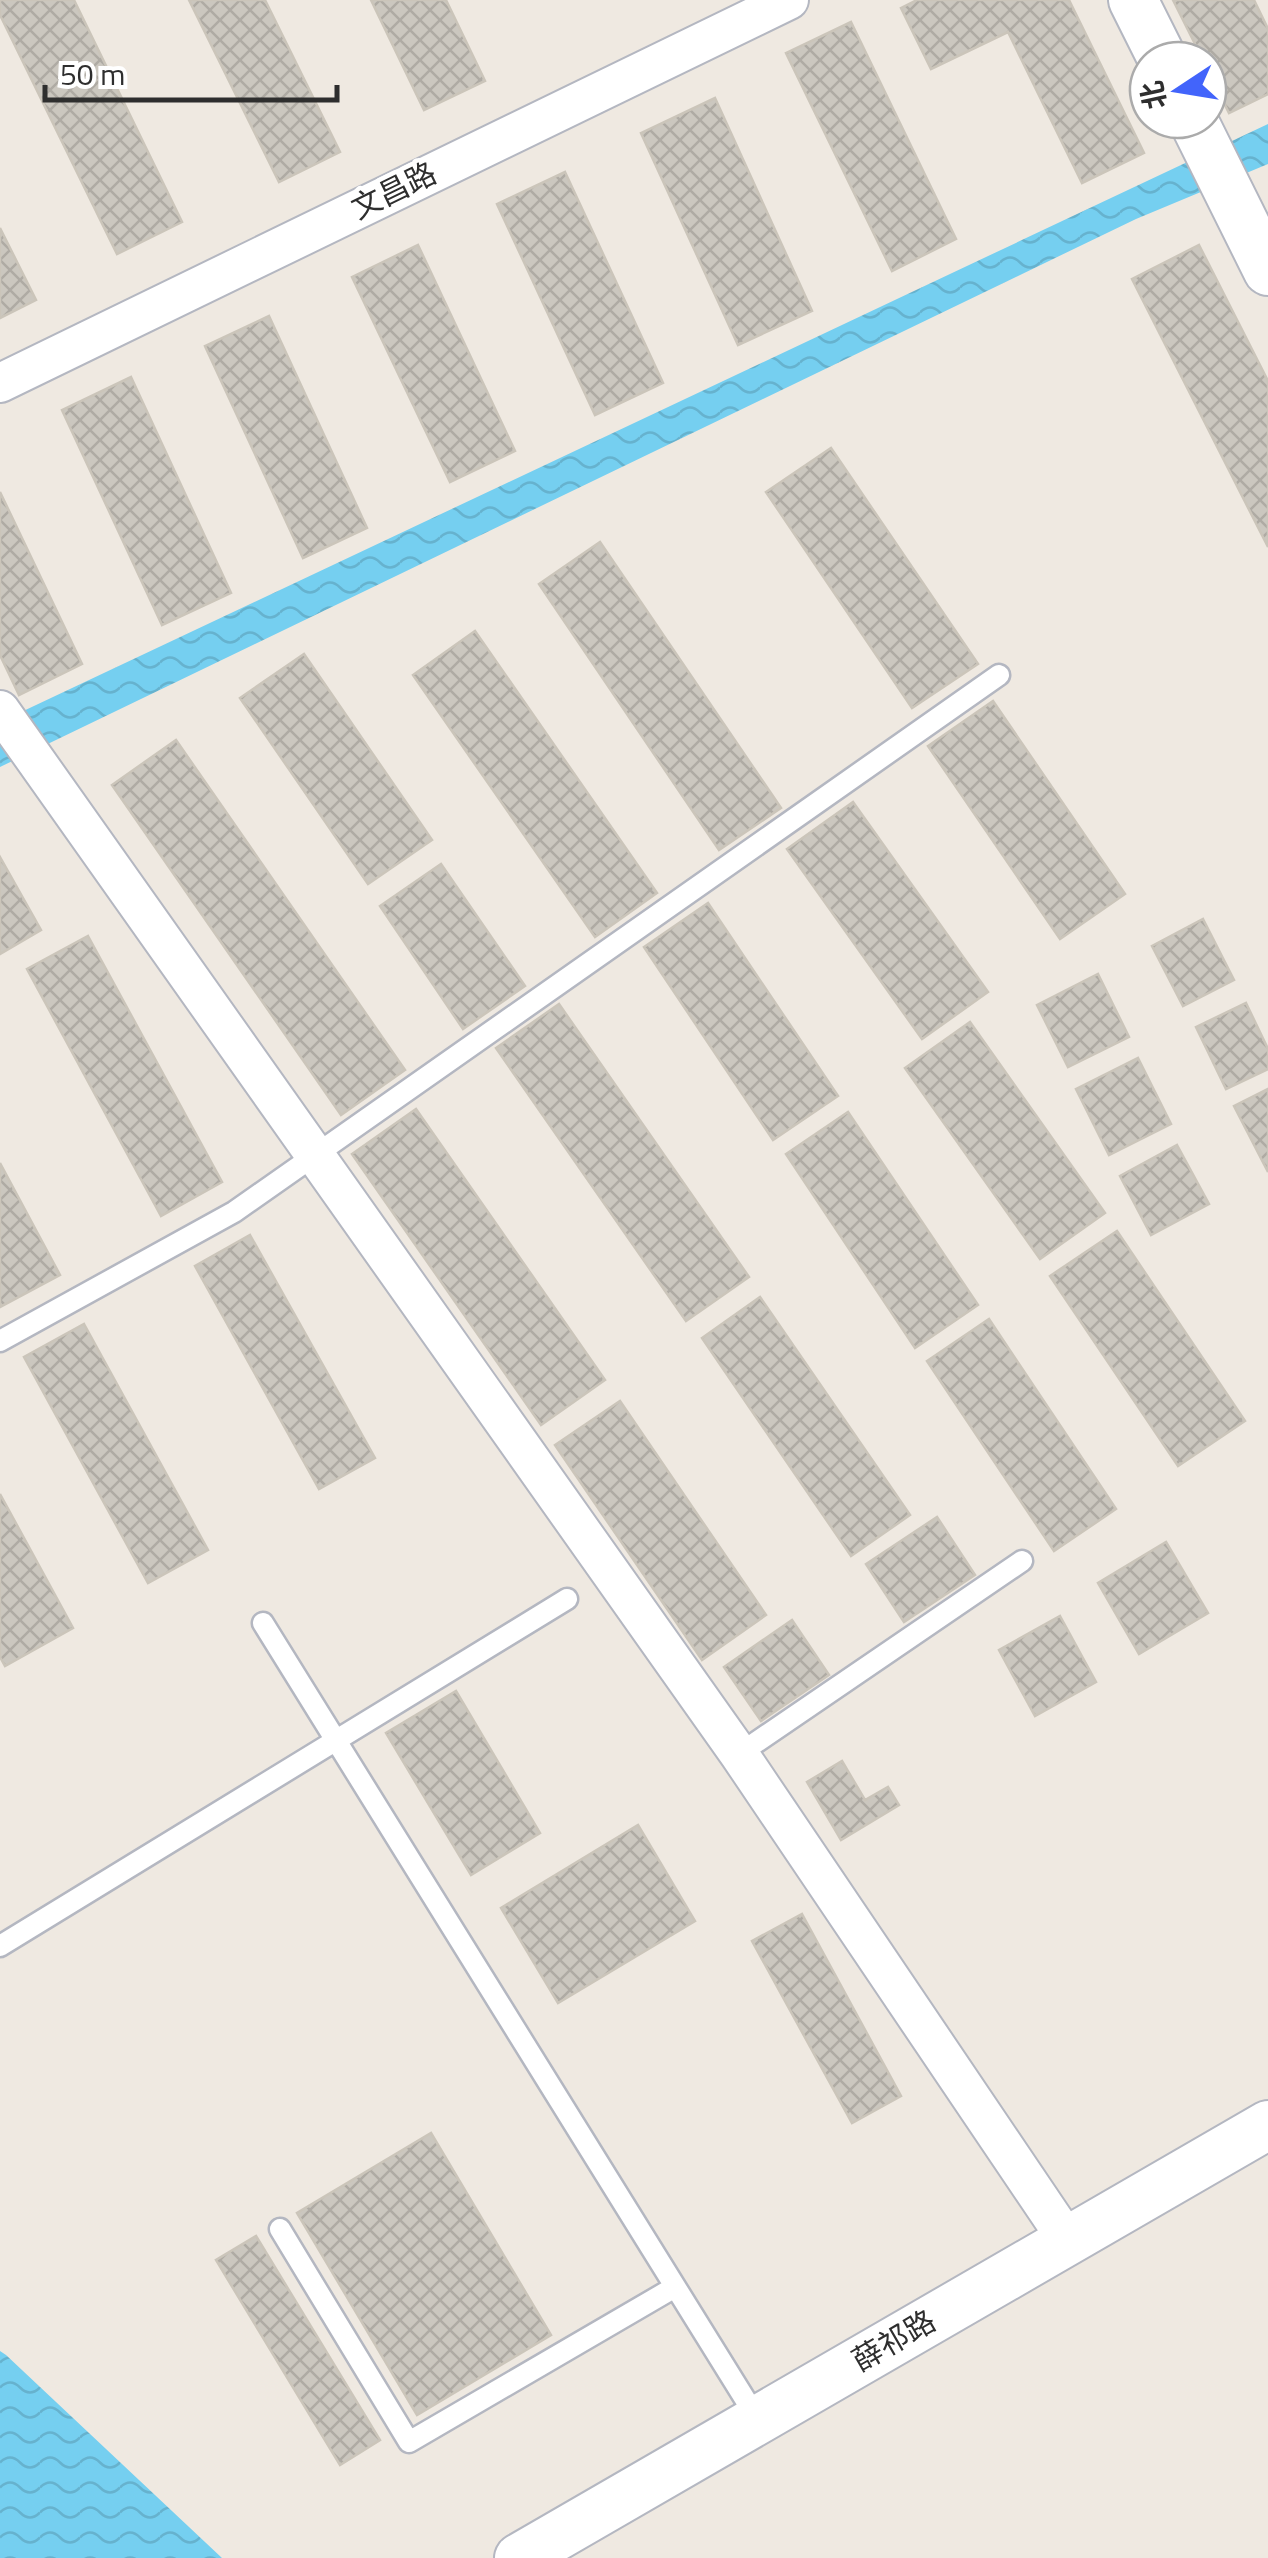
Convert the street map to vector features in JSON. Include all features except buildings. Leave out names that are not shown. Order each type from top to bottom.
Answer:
[{"type":"street","name":"文昌路","points":[[0,383],[789,0]]},
{"type":"street","points":[[1133,0],[1153,40]]},
{"type":"street","points":[[1203,140],[1268,271]]},
{"type":"street","points":[[0,710],[739,1754],[1068,2240]]},
{"type":"street","name":"薛祁路","points":[[520,2558],[1268,2125]]},
{"type":"lane","points":[[0,1341],[234,1212],[999,675]]},
{"type":"lane","points":[[739,1754],[1022,1561]]},
{"type":"lane","points":[[0,1946],[566,1599]]},
{"type":"lane","points":[[263,1623],[758,2420]]},
{"type":"lane","points":[[280,2229],[409,2442],[674,2287]]},
{"type":"water","points":[[1268,124],[1268,164],[1136,219],[0,767],[0,722]]},
{"type":"water","points":[[0,2351],[6,2355],[222,2558],[0,2558]]}]
